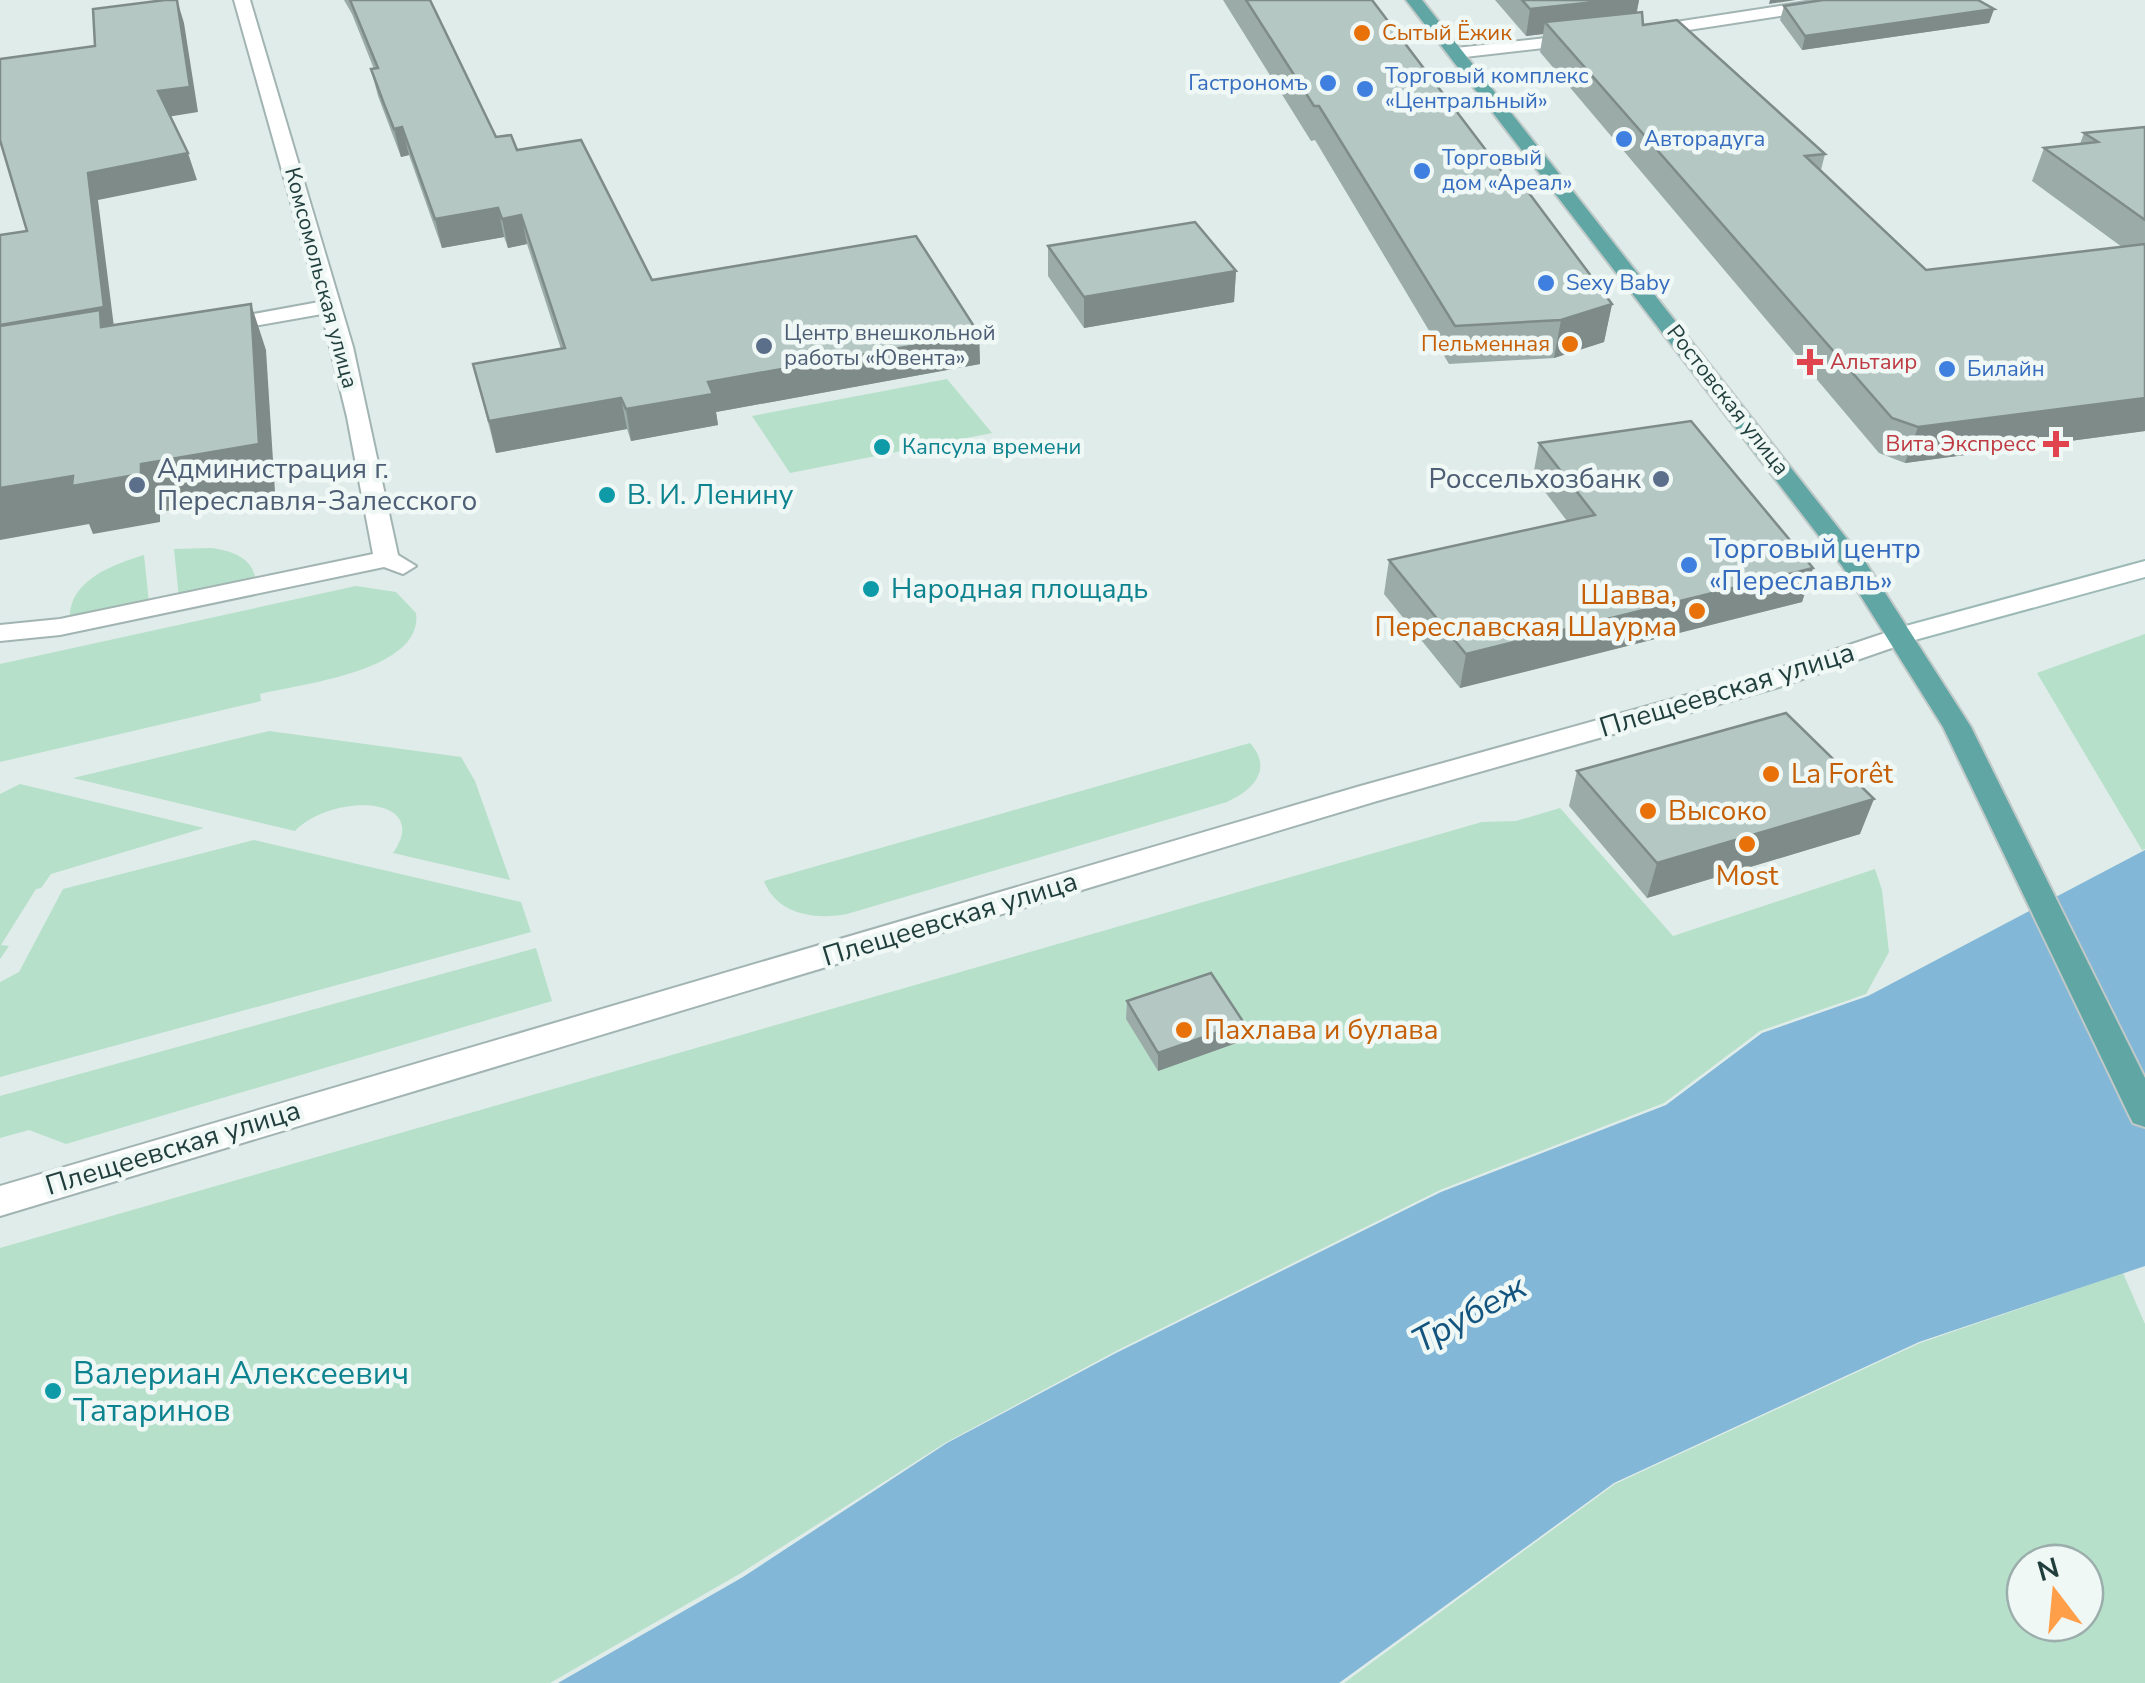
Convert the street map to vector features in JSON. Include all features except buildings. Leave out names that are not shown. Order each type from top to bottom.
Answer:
[{"type":"main road","name":"Ростовская улица","points":[[1414,0],[1853,563],[1957,727],[2145,1113]]},
{"type":"street","name":"Комсомольская улица","points":[[0,633],[60,627],[395,562],[331,306],[242,0]]},
{"type":"street","points":[[1709,0],[1711,22]]},
{"type":"street","points":[[1629,34],[1851,0]]},
{"type":"street","points":[[1456,54],[1610,36]]},
{"type":"street","points":[[194,330],[331,306]]},
{"type":"street","name":"Плещеевская улица","points":[[0,1201],[1367,794],[1769,681],[1900,636],[2145,569]]},
{"type":"green space","points":[[947,379],[992,433],[790,473],[752,416]]},
{"type":"green space","points":[[211,548],[240,556],[256,580],[179,598],[174,549]]},
{"type":"green space","points":[[144,555],[149,603],[70,620],[71,606],[84,585],[119,563]]},
{"type":"green space","points":[[356,586],[396,592],[416,613],[413,633],[401,649],[381,661],[329,679],[260,694],[261,701],[0,762],[0,664]]},
{"type":"green space","points":[[2145,634],[2145,849],[2142,850],[2037,673]]},
{"type":"green space","points":[[269,731],[461,757],[475,781],[510,880],[393,853],[402,834],[400,820],[390,811],[373,806],[332,810],[295,831],[73,778]]},
{"type":"green space","points":[[1250,743],[1260,761],[1257,778],[1227,802],[847,914],[811,915],[788,908],[764,881]]},
{"type":"green space","points":[[20,784],[204,828],[51,874],[36,889],[1,945],[9,946],[0,959],[0,794]]},
{"type":"green space","points":[[1560,808],[1673,936],[1875,869],[1882,890],[1889,952],[1866,994],[1760,1031],[1664,1103],[1440,1190],[1116,1351],[945,1443],[741,1573],[550,1683],[0,1683],[0,1248],[1482,822],[1516,821]]},
{"type":"green space","points":[[254,840],[521,902],[531,932],[0,1077],[0,982],[19,972],[63,889]]},
{"type":"green space","points":[[536,948],[552,1001],[66,1144],[29,1130],[0,1138],[0,1096]]},
{"type":"green space","points":[[2123,1273],[2145,1324],[2145,1683],[1344,1683],[1615,1484],[1920,1343]]},
{"type":"water","name":"Трубеж","points":[[2145,850],[2145,1266],[1919,1342],[1614,1483],[1339,1683],[558,1683],[743,1577],[947,1443],[1116,1353],[1441,1192],[1666,1105],[1762,1033],[1868,996]]},
{"type":"place","name":"Сытый Ёжик","points":[[1362,33]]},
{"type":"place","name":"Гастрономъ","points":[[1328,83]]},
{"type":"place","name":"Торговый комплекс «Центральный»","points":[[1365,89]]},
{"type":"place","name":"Авторадуга","points":[[1624,139]]},
{"type":"place","name":"Торговый дом «Ареал»","points":[[1422,171]]},
{"type":"place","name":"Sexy Baby","points":[[1546,283]]},
{"type":"place","name":"Пельменная","points":[[1570,344]]},
{"type":"place","name":"Центр внешкольной работы «Ювента»","points":[[764,346]]},
{"type":"place","name":"Альтаир","points":[[1810,362]]},
{"type":"place","name":"Билайн","points":[[1947,369]]},
{"type":"place","name":"Вита Экспресс","points":[[2056,444]]},
{"type":"place","name":"Капсула времени","points":[[882,447]]},
{"type":"place","name":"Россельхозбанк","points":[[1661,479]]},
{"type":"place","name":"Администрация г. Переславля-Залесского","points":[[137,485]]},
{"type":"place","name":"В. И. Ленину","points":[[607,495]]},
{"type":"place","name":"Торговый центр «Переславль»","points":[[1689,565]]},
{"type":"place","name":"Народная площадь","points":[[871,589]]},
{"type":"place","name":"Шавва, Переславская Шаурма","points":[[1697,611]]},
{"type":"place","name":"La Forêt","points":[[1771,774]]},
{"type":"place","name":"Высоко","points":[[1648,811]]},
{"type":"place","name":"Most","points":[[1747,844]]},
{"type":"place","name":"Пахлава и булава","points":[[1184,1030]]},
{"type":"place","name":"Валериан Алексеевич Татаринов","points":[[53,1391]]}]
